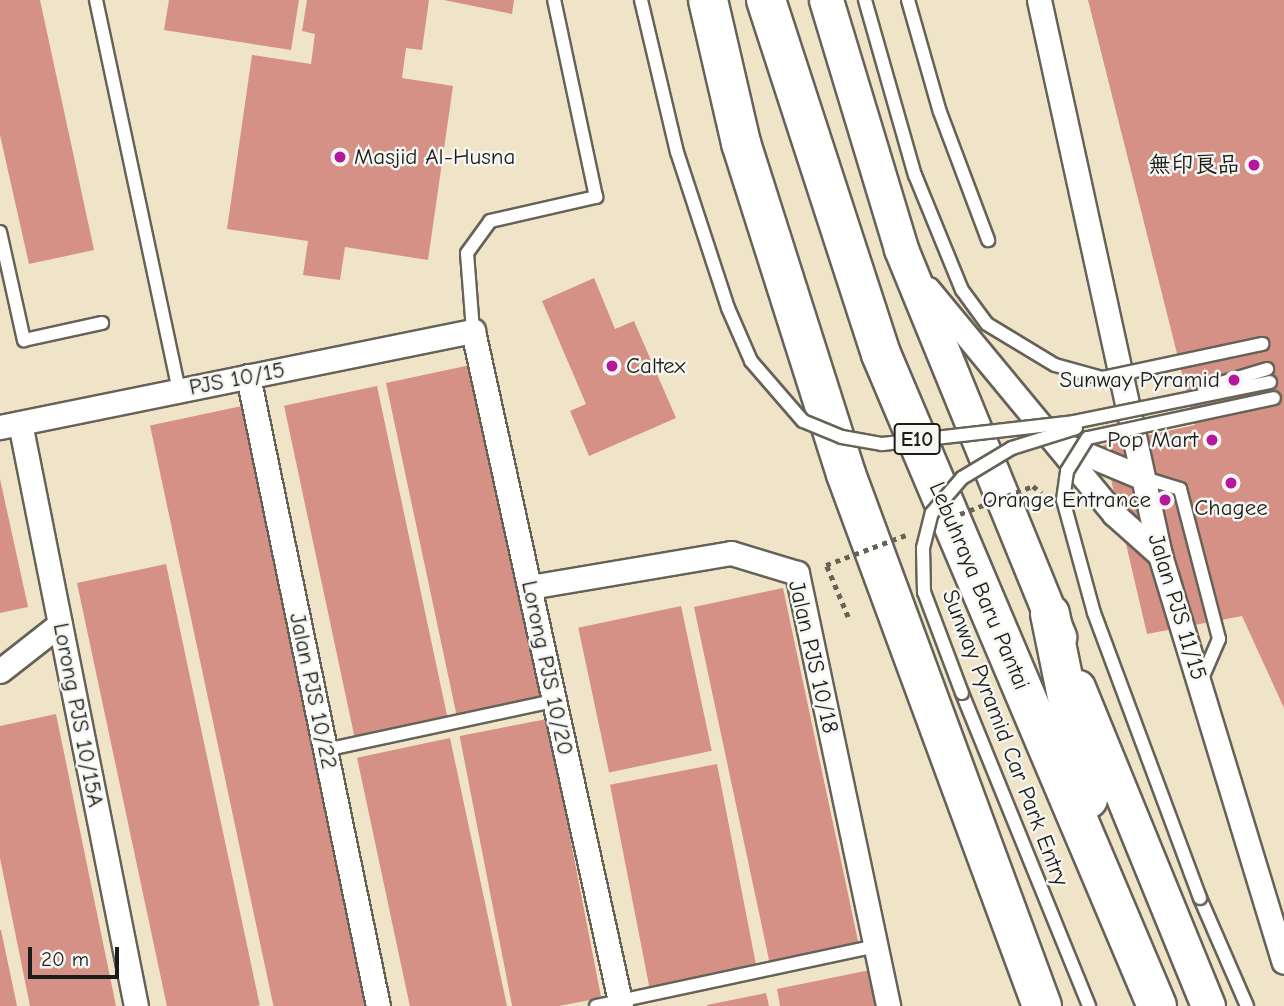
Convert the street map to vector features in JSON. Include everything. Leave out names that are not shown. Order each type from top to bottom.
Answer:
[{"type":"highway","points":[[708,0],[741,143],[846,474],[1042,1006]]},
{"type":"highway","name":"Lebuhraya Baru Pantai","points":[[766,0],[881,354],[1101,866],[1157,1006]]},
{"type":"highway","points":[[1050,614],[1101,866]]},
{"type":"main road","points":[[826,0],[901,249],[1208,1006]]},
{"type":"street","name":"Jalan PJS 11/15","points":[[1039,0],[1160,555],[1276,907],[1284,962]]},
{"type":"street","points":[[901,249],[954,326],[1055,441],[1114,514],[1160,555]]},
{"type":"street","name":"PJS 10/15","points":[[6,422],[473,331]]},
{"type":"street","name":"Lorong PJS 10/20","points":[[473,331],[620,1003]]},
{"type":"street","name":"Jalan PJS 10/22","points":[[248,376],[378,1006]]},
{"type":"street","name":"Lorong PJS 10/15A","points":[[6,422],[60,624],[136,1006]]},
{"type":"street","points":[[1055,441],[1141,477]]},
{"type":"street","name":"Jalan PJS 10/18","points":[[530,587],[732,553],[797,573],[888,1006]]},
{"type":"street","points":[[0,671],[60,624]]},
{"type":"lane","points":[[96,0],[179,390]]},
{"type":"lane","points":[[473,331],[467,253],[490,221],[596,197],[554,0]]},
{"type":"lane","points":[[641,0],[677,152],[728,308],[751,361],[803,421],[842,438],[882,444],[1074,422],[1270,382]]},
{"type":"lane","points":[[865,0],[915,175],[961,290],[988,324],[1055,365],[1102,378],[1262,344]]},
{"type":"lane","points":[[908,0],[940,112],[988,240]]},
{"type":"lane","points":[[0,232],[24,340],[102,323]]},
{"type":"lane","name":"Sunway Pyramid Car Park Entry","points":[[1089,1006],[924,592],[929,525],[962,478],[1012,448],[1267,369]]},
{"type":"lane","points":[[1247,1006],[1200,898],[1094,613],[1063,500],[1067,471],[1088,438],[1274,398]]},
{"type":"lane","points":[[1141,477],[1180,489],[1219,639],[1200,683]]},
{"type":"lane","points":[[325,751],[554,701]]},
{"type":"lane","points":[[596,1006],[876,946]]},
{"type":"building","points":[[0,0],[40,0],[94,250],[29,264],[0,135]]},
{"type":"building","points":[[169,0],[299,0],[291,50],[164,30]]},
{"type":"building","name":"Masjid Al-Husna","points":[[307,0],[429,0],[422,50],[406,48],[402,78],[453,86],[428,260],[345,247],[340,280],[303,275],[308,241],[227,229],[252,55],[311,64],[315,34],[302,31]]},
{"type":"building","points":[[444,0],[514,0],[512,14]]},
{"type":"building","name":"Sunway Pyramid","points":[[1088,0],[1284,0],[1284,708],[1242,616],[1147,634],[1103,445],[1195,425]]},
{"type":"building","name":"Caltex","points":[[594,278],[615,329],[634,321],[676,418],[589,456],[570,411],[586,404],[542,301]]},
{"type":"building","points":[[475,364],[546,698],[457,716],[386,383]]},
{"type":"building","points":[[377,386],[448,719],[355,738],[284,406]]},
{"type":"building","points":[[242,406],[369,1005],[273,1006],[150,426]]},
{"type":"building","points":[[0,479],[28,607],[0,613]]},
{"type":"building","points":[[166,564],[260,1005],[167,1006],[77,583]]},
{"type":"building","points":[[783,588],[859,946],[770,965],[694,607]]},
{"type":"building","points":[[681,606],[712,751],[609,773],[578,628]]},
{"type":"building","points":[[56,714],[116,1006],[30,1006],[0,858],[0,726]]},
{"type":"building","points":[[547,719],[601,998],[559,1006],[512,1006],[460,736]]},
{"type":"building","points":[[450,738],[507,1006],[410,1006],[357,758]]},
{"type":"building","points":[[717,764],[756,966],[649,987],[610,785]]},
{"type":"building","points":[[1,930],[17,1006],[0,1006]]},
{"type":"building","points":[[870,970],[877,1006],[780,1006],[777,989]]},
{"type":"building","points":[[766,993],[769,1006],[707,1006],[707,1005]]},
{"type":"place","name":"Masjid Al-Husna","points":[[340,157]]},
{"type":"place","name":"無印良品","points":[[1254,165]]},
{"type":"place","name":"Caltex","points":[[612,366]]},
{"type":"place","name":"Sunway Pyramid","points":[[1234,380]]},
{"type":"place","name":"Pop Mart","points":[[1212,440]]},
{"type":"place","name":"Chagee","points":[[1231,483]]},
{"type":"place","name":"Orange Entrance","points":[[1165,500]]}]
